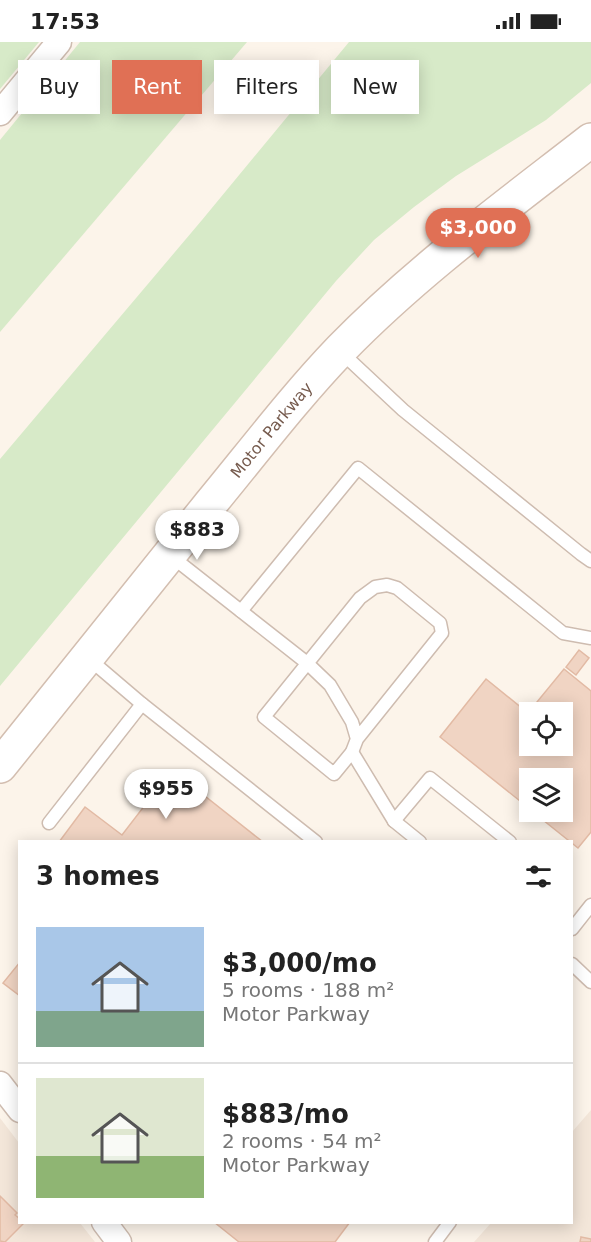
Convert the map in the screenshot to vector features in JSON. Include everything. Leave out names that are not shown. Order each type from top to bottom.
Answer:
[{"type":"main road","name":"Motor Parkway","points":[[0,765],[283,414],[340,350],[461,240],[591,140]]},
{"type":"street","points":[[0,113],[59,42]]},
{"type":"street","points":[[0,1084],[18,1107]]},
{"type":"street","points":[[106,1224],[119,1242]]},
{"type":"lane","points":[[340,350],[403,410],[591,561]]},
{"type":"lane","points":[[241,611],[358,468],[563,633],[591,638]]},
{"type":"lane","points":[[170,555],[307,663],[330,685],[352,722],[357,739]]},
{"type":"lane","points":[[387,585],[397,588],[440,623],[442,633],[357,739],[352,752],[334,774],[264,717],[360,598],[375,587],[387,585]]},
{"type":"lane","points":[[87,657],[142,704],[313,840]]},
{"type":"lane","points":[[49,823],[142,704]]},
{"type":"lane","points":[[352,752],[394,821],[418,840]]},
{"type":"lane","points":[[394,821],[430,777],[508,840]]},
{"type":"lane","points":[[573,928],[591,905]]},
{"type":"lane","points":[[573,965],[591,982]]},
{"type":"lane","points":[[435,1242],[448,1224]]},
{"type":"shaded area","points":[[591,1110],[591,1242],[474,1242],[490,1224],[573,1224],[573,1131]]},
{"type":"shaded area","points":[[0,1118],[18,1142],[18,1224],[81,1224],[95,1242],[0,1242]]},
{"type":"green space","points":[[0,42],[39,42],[24,60],[18,60],[18,67],[0,89]]},
{"type":"green space","points":[[80,42],[247,42],[232,60],[214,60],[214,81],[202,95],[202,60],[112,60],[112,114],[186,114],[0,332],[0,140],[21,114],[100,114],[100,60],[65,60]]},
{"type":"green space","points":[[349,42],[591,42],[591,83],[546,120],[456,176],[374,240],[336,281],[0,686],[0,459],[290,114],[319,114],[319,78],[331,64],[331,114],[419,114],[419,60],[334,60]]},
{"type":"building","points":[[579,650],[589,658],[576,675],[566,667]]},
{"type":"building","points":[[564,669],[591,691],[591,832],[578,848],[573,844],[573,840],[568,840],[546,822],[573,822],[573,768],[519,768],[519,800],[440,737],[486,679],[519,706],[519,756],[573,756],[573,702],[537,702]]},
{"type":"building","points":[[172,770],[260,840],[60,840],[85,807],[122,835]]},
{"type":"building","points":[[18,964],[18,994],[3,983]]},
{"type":"building","points":[[0,1196],[17,1213],[15,1215],[18,1217],[18,1224],[23,1224],[5,1242],[0,1241]]},
{"type":"building","points":[[216,1224],[348,1224],[335,1242],[239,1242]]},
{"type":"building","points":[[581,1237],[591,1239],[591,1242],[580,1242]]}]
